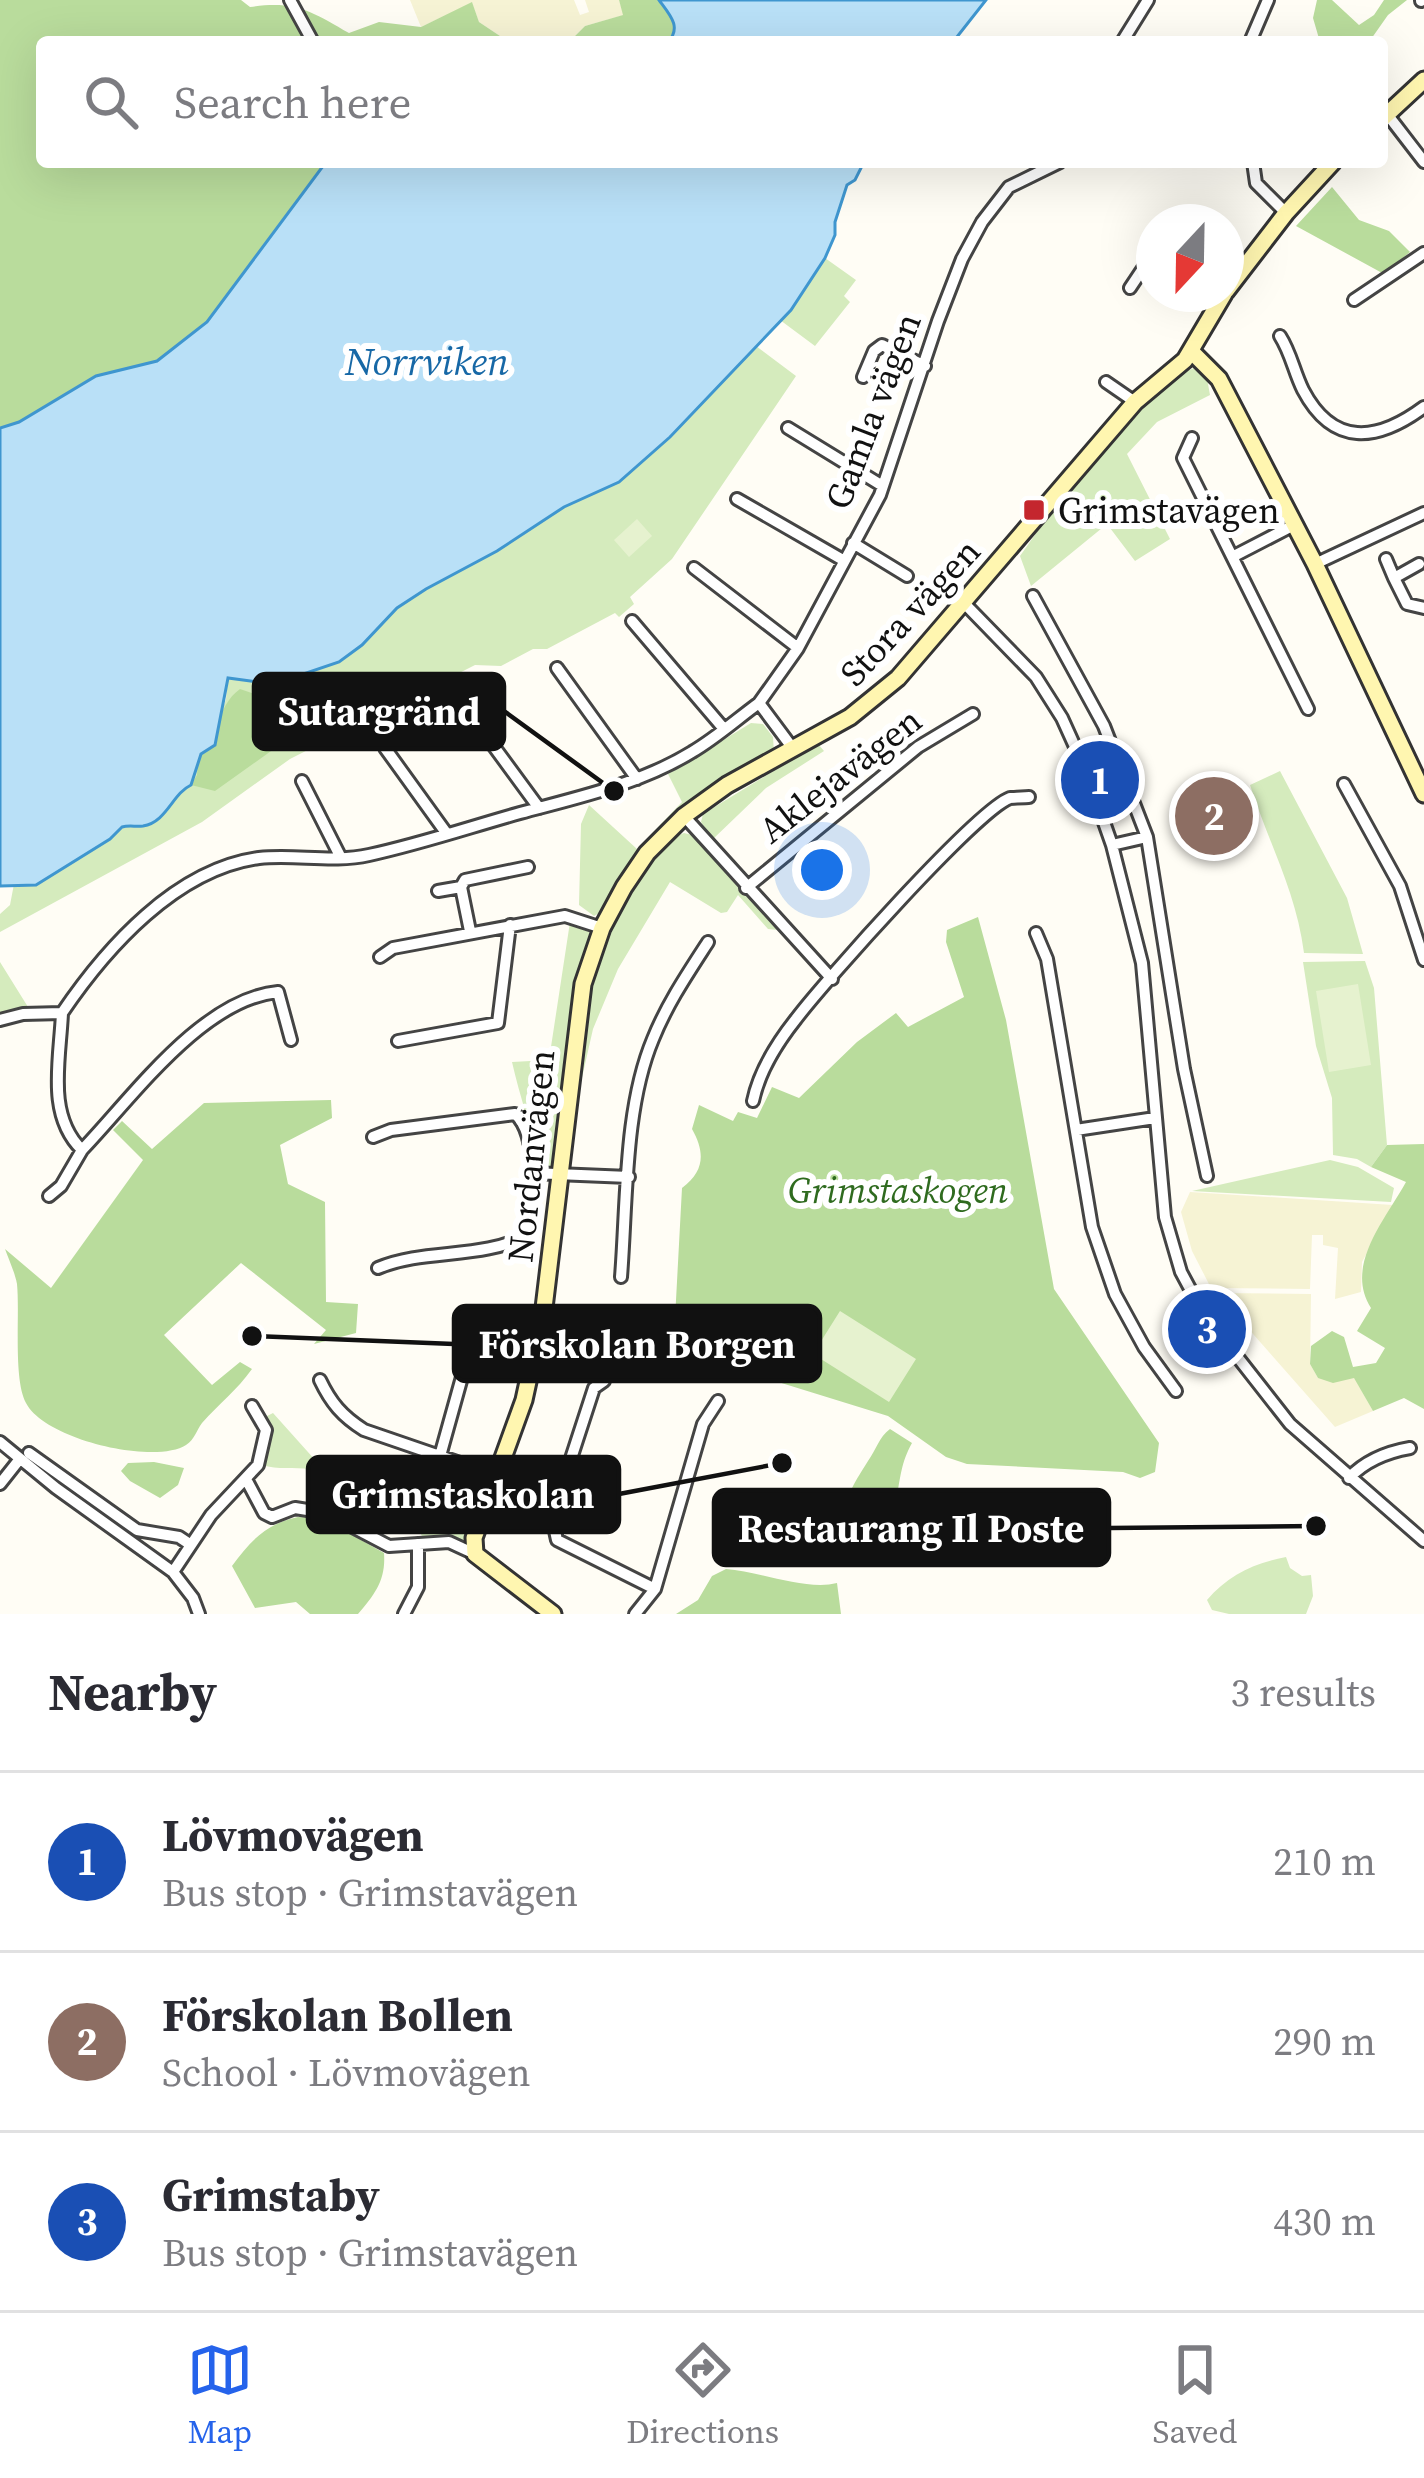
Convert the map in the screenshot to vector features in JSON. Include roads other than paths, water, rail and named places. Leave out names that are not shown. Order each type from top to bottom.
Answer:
[{"type":"street","points":[[290,0],[311,36]]},
{"type":"street","points":[[1126,36],[1148,0]]},
{"type":"street","points":[[1253,36],[1268,0]]},
{"type":"street","points":[[1388,114],[1424,80]]},
{"type":"street","points":[[1388,120],[1424,162]]},
{"type":"street","name":"Gamla vägen","points":[[759,703],[798,648],[880,495],[962,260],[982,222],[1009,187],[1048,168]]},
{"type":"street","points":[[1254,168],[1256,183],[1286,213]]},
{"type":"street","name":"Stora vägen","points":[[1244,267],[1327,168]]},
{"type":"street","points":[[1354,300],[1424,253]]},
{"type":"street","points":[[1130,288],[1136,279]]},
{"type":"street","name":"Stora vägen","points":[[794,750],[850,717],[887,688],[1135,402],[1192,352],[1214,312]]},
{"type":"street","points":[[1280,336],[1302,388],[1325,423],[1347,433],[1374,433],[1405,421],[1424,407]]},
{"type":"street","points":[[863,377],[874,351],[882,345],[925,366]]},
{"type":"street","points":[[1192,352],[1219,379],[1315,564],[1424,794]]},
{"type":"street","points":[[1106,382],[1135,402]]},
{"type":"street","points":[[788,428],[881,485]]},
{"type":"street","points":[[1192,438],[1183,458],[1308,709]]},
{"type":"street","points":[[737,499],[843,560]]},
{"type":"street","points":[[1315,564],[1424,513]]},
{"type":"street","points":[[1234,556],[1294,525]]},
{"type":"street","points":[[854,543],[908,576]]},
{"type":"street","points":[[1385,559],[1407,604],[1424,608]]},
{"type":"street","points":[[1394,578],[1419,564]]},
{"type":"street","points":[[694,568],[798,648]]},
{"type":"street","points":[[1033,596],[1104,726],[1147,837],[1184,1069],[1207,1176]]},
{"type":"street","points":[[964,604],[1036,677],[1062,718],[1087,771],[1112,845],[1142,962],[1165,1217],[1181,1272],[1203,1313],[1290,1424],[1424,1541]]},
{"type":"street","points":[[632,621],[724,729]]},
{"type":"street","points":[[557,668],[637,779]]},
{"type":"street","points":[[462,703],[539,808]]},
{"type":"street","points":[[82,1150],[60,1117],[62,1013],[90,972],[191,882],[252,859],[363,857],[637,779],[694,751],[759,703],[794,750]]},
{"type":"street","name":"Aklejavägen","points":[[746,888],[918,747],[973,714]]},
{"type":"street","points":[[385,748],[447,834]]},
{"type":"street","name":"Nordanvägen","points":[[475,1554],[475,1538],[524,1400],[544,1308],[577,1020],[583,984],[602,928],[647,854],[684,816],[728,785],[794,750]]},
{"type":"street","points":[[302,781],[341,858]]},
{"type":"street","points":[[1345,784],[1400,886],[1424,959]]},
{"type":"street","points":[[753,1101],[773,1052],[796,1018],[983,818],[1010,798],[1028,797]]},
{"type":"street","points":[[684,816],[832,979]]},
{"type":"street","points":[[1112,845],[1147,837]]},
{"type":"street","points":[[438,891],[460,887],[465,880],[528,867]]},
{"type":"street","points":[[460,887],[470,932]]},
{"type":"street","points":[[380,957],[393,948],[565,916],[602,928]]},
{"type":"street","points":[[398,1041],[498,1023],[510,925]]},
{"type":"street","points":[[1036,933],[1047,959],[1091,1227],[1115,1294],[1144,1347],[1176,1390]]},
{"type":"street","points":[[621,1277],[637,1092],[652,1041],[708,942]]},
{"type":"street","points":[[49,1196],[61,1186],[82,1150],[199,1029],[232,1006],[259,994],[278,992],[291,1040]]},
{"type":"street","points":[[0,1020],[62,1013]]},
{"type":"street","points":[[374,1137],[391,1130],[514,1114],[523,1120],[532,1173],[528,1235],[466,1253],[404,1257],[378,1268]]},
{"type":"street","points":[[1076,1130],[1155,1118]]},
{"type":"street","points":[[532,1173],[629,1177]]},
{"type":"street","points":[[440,1456],[462,1377],[462,1354]]},
{"type":"street","points":[[320,1380],[330,1402],[364,1430],[498,1477]]},
{"type":"street","points":[[604,1382],[594,1388],[552,1517],[553,1529],[557,1540],[655,1589]]},
{"type":"street","points":[[635,1614],[655,1589],[703,1424],[718,1401]]},
{"type":"street","points":[[173,1572],[211,1514],[247,1481],[265,1447],[266,1430],[252,1406]]},
{"type":"street","points":[[0,1442],[137,1530],[179,1537],[191,1545]]},
{"type":"street","points":[[1349,1478],[1391,1451],[1409,1448]]},
{"type":"street","points":[[0,1484],[24,1457]]},
{"type":"street","points":[[24,1457],[173,1572],[199,1614]]},
{"type":"street","points":[[247,1481],[264,1513],[272,1517],[295,1508],[326,1513],[389,1546],[449,1542],[475,1554],[553,1614]]},
{"type":"street","points":[[404,1614],[418,1587],[418,1544]]},
{"type":"water","points":[[659,0],[986,0],[958,36],[672,36],[670,16]]},
{"type":"water","name":"Norrviken","points":[[322,168],[861,168],[847,185],[825,258],[791,310],[670,437],[619,482],[564,507],[497,551],[426,589],[397,608],[339,662],[274,684],[228,678],[215,745],[201,754],[191,785],[158,819],[122,827],[36,885],[0,886],[0,428],[19,422],[96,376],[157,361],[207,322]]},
{"type":"place","name":"Grimstavägen","points":[[1034,510]]},
{"type":"place","name":"Lövmovägen","points":[[1100,780]]},
{"type":"place","name":"Sutargränd","points":[[614,791]]},
{"type":"place","name":"Förskolan Bollen","points":[[1214,816]]},
{"type":"place","name":"Grimstaby","points":[[1207,1329]]},
{"type":"place","name":"Förskolan Borgen","points":[[252,1336]]},
{"type":"place","name":"Grimstaskolan","points":[[782,1463]]},
{"type":"place","name":"Restaurang Il Poste","points":[[1316,1526]]},
{"type":"park label","name":"Grimstaskogen","points":[[898,1190]]}]
